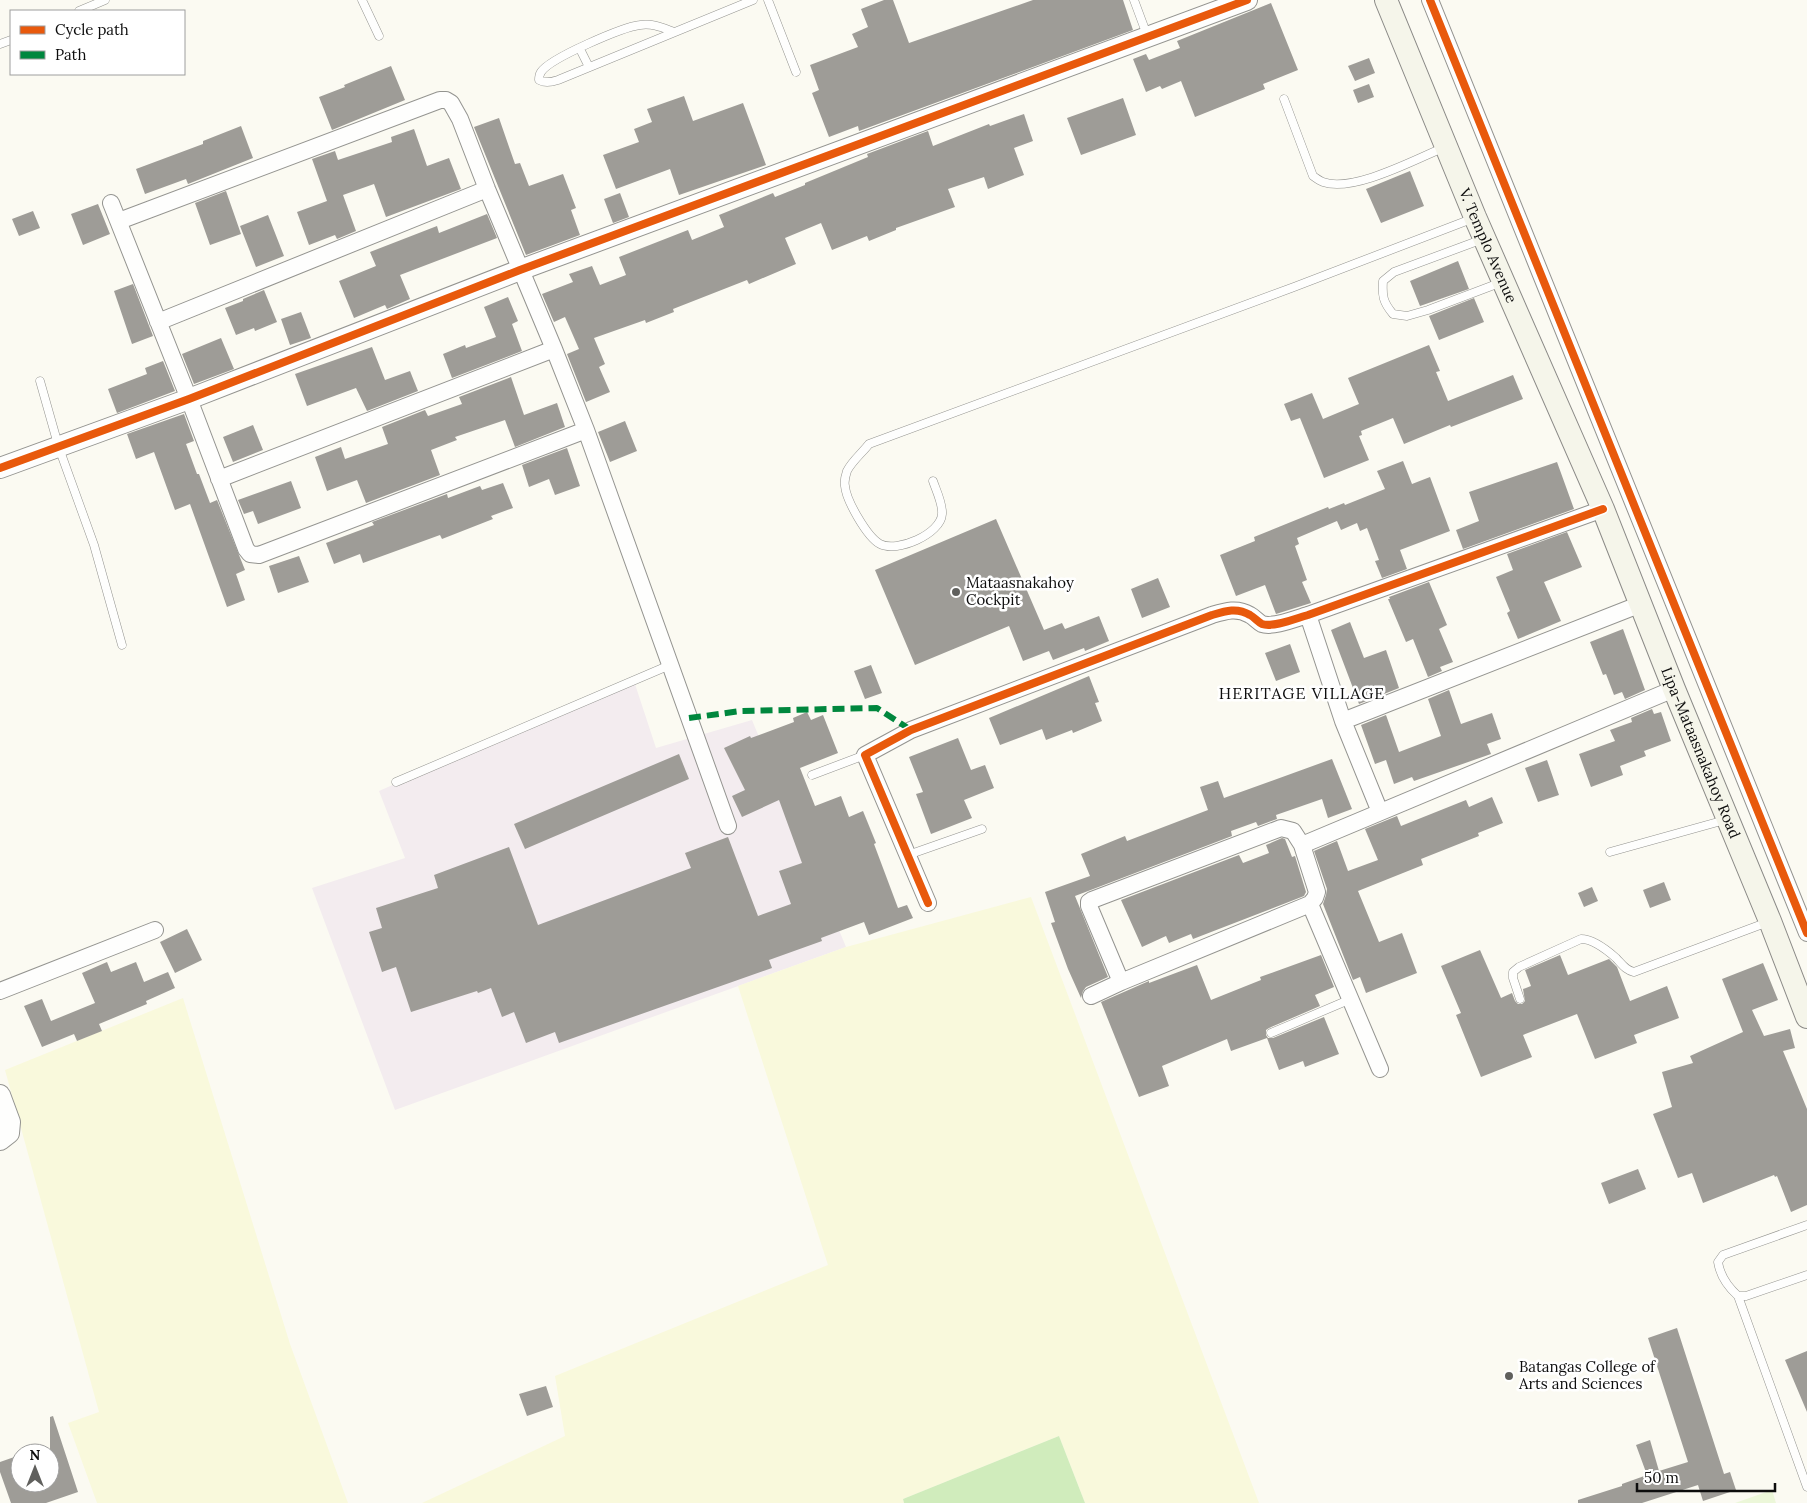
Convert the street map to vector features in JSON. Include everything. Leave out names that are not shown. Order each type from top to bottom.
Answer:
[{"type":"main road","name":"V. Templo Avenue","points":[[1386,0],[1476,217],[1598,499]]},
{"type":"main road","name":"Lipa-Mataasnakahoy Road","points":[[1598,499],[1770,921],[1807,1017]]},
{"type":"street","points":[[0,468],[189,400],[520,270],[1247,0]]},
{"type":"street","points":[[1430,0],[1807,933]]},
{"type":"street","points":[[118,221],[440,100],[446,100],[451,103],[460,119],[586,430],[728,826]]},
{"type":"street","points":[[158,322],[487,189]]},
{"type":"street","points":[[111,203],[246,550],[250,554],[258,555],[586,430]]},
{"type":"street","points":[[219,479],[554,349]]},
{"type":"street","points":[[928,903],[865,755],[911,730],[1212,615],[1231,609],[1240,610],[1263,624],[1272,625],[1308,615],[1598,499]]},
{"type":"street","points":[[1343,721],[1641,604]]},
{"type":"street","points":[[1308,615],[1343,721],[1380,812]]},
{"type":"street","points":[[1302,845],[1674,689]]},
{"type":"street","points":[[1091,996],[1310,904],[1317,892],[1302,845],[1293,831],[1281,828],[1089,902],[1121,982]]},
{"type":"street","points":[[1310,904],[1380,1068]]},
{"type":"street","points":[[0,991],[155,930]]},
{"type":"street","points":[[0,1096],[10,1122],[9,1133],[0,1140]]},
{"type":"lane","points":[[81,10],[106,0]]},
{"type":"lane","points":[[362,0],[378,36]]},
{"type":"lane","points":[[674,32],[657,25],[625,28],[554,61],[541,71],[539,80],[552,82],[753,0]]},
{"type":"lane","points":[[768,0],[796,72]]},
{"type":"lane","points":[[1134,0],[1147,37]]},
{"type":"lane","points":[[580,49],[589,67]]},
{"type":"lane","points":[[1284,99],[1313,176],[1322,182],[1340,184],[1372,178],[1446,146]]},
{"type":"lane","points":[[933,481],[942,514],[938,526],[915,541],[890,546],[881,545],[872,538],[849,501],[845,485],[847,471],[869,444],[1294,287],[1476,217]]},
{"type":"lane","points":[[1485,238],[1394,272],[1383,280],[1382,293],[1385,304],[1393,314],[1407,316],[1505,281]]},
{"type":"lane","points":[[40,381],[59,448],[94,545],[122,645]]},
{"type":"lane","points":[[396,782],[670,665]]},
{"type":"lane","points":[[812,775],[865,755]]},
{"type":"lane","points":[[1610,852],[1727,819]]},
{"type":"lane","points":[[908,855],[982,829]]},
{"type":"lane","points":[[1520,999],[1513,978],[1513,972],[1519,967],[1581,939],[1592,941],[1615,957],[1625,968],[1634,972],[1770,921]]},
{"type":"lane","points":[[1270,1033],[1351,999]]},
{"type":"lane","points":[[1807,1225],[1723,1255],[1718,1262],[1720,1271],[1738,1296],[1807,1487]]},
{"type":"lane","points":[[1738,1296],[1746,1296],[1807,1275]]},
{"type":"shaded area","points":[[633,678],[656,748],[752,720],[846,947],[395,1110],[312,888],[405,858],[379,791]]},
{"type":"green space","points":[[1031,897],[1259,1503],[1085,1503],[1059,1436],[903,1499],[904,1503],[422,1503],[565,1436],[555,1376],[828,1265],[738,986],[846,947]]},
{"type":"green space","points":[[183,998],[290,1344],[348,1503],[97,1503],[68,1423],[99,1412],[5,1070]]},
{"type":"green space","points":[[1059,1436],[1085,1503],[904,1503],[903,1499]]},
{"type":"green space","points":[[1772,1490],[1776,1503],[1735,1503]]},
{"type":"building","points":[[884,0],[893,0],[909,43],[1033,0],[1123,0],[1133,30],[859,131],[858,126],[829,137],[812,93],[819,90],[810,65],[858,47],[852,34],[868,27],[861,9]]},
{"type":"building","points":[[1271,3],[1298,70],[1263,84],[1265,89],[1195,117],[1181,81],[1162,89],[1160,86],[1146,92],[1133,59],[1146,54],[1149,60],[1180,48],[1177,41]]},
{"type":"building","points":[[1369,58],[1375,73],[1355,81],[1348,66]]},
{"type":"building","points":[[391,66],[405,100],[332,130],[319,97]]},
{"type":"building","points":[[1369,84],[1374,97],[1358,103],[1353,90]]},
{"type":"building","points":[[684,96],[693,121],[743,103],[766,165],[679,195],[670,169],[616,189],[603,155],[639,142],[634,129],[652,122],[647,109]]},
{"type":"building","points":[[1123,98],[1136,135],[1081,155],[1067,118]]},
{"type":"building","points":[[1024,114],[1033,141],[1014,148],[1024,175],[988,189],[984,177],[948,189],[955,207],[896,228],[896,230],[869,241],[867,236],[832,250],[821,223],[785,238],[796,264],[749,284],[747,280],[673,309],[674,312],[646,323],[645,320],[594,338],[605,364],[599,367],[610,392],[586,402],[567,354],[579,349],[565,317],[554,322],[542,294],[573,282],[569,274],[592,266],[600,285],[626,275],[619,257],[688,230],[692,240],[724,227],[719,215],[773,193],[775,197],[805,185],[805,183],[868,157],[867,154],[928,131],[933,146],[989,124],[990,126]]},
{"type":"building","points":[[499,118],[515,164],[520,163],[529,186],[563,174],[576,208],[571,210],[580,235],[526,255],[474,127]]},
{"type":"building","points":[[241,126],[253,158],[188,184],[186,179],[145,194],[136,169],[203,144],[203,141]]},
{"type":"building","points":[[414,129],[427,166],[449,158],[461,189],[386,217],[374,184],[343,195],[356,231],[337,239],[335,235],[309,245],[297,212],[327,201],[312,159],[335,151],[338,160],[392,142],[391,137]]},
{"type":"building","points":[[1410,171],[1424,206],[1381,223],[1366,189]]},
{"type":"building","points":[[226,191],[241,234],[210,245],[195,203]]},
{"type":"building","points":[[620,193],[629,217],[613,223],[604,199]]},
{"type":"building","points":[[98,204],[110,234],[83,245],[71,214]]},
{"type":"building","points":[[33,211],[40,228],[19,236],[12,219]]},
{"type":"building","points":[[487,214],[497,238],[400,275],[410,299],[387,309],[385,305],[354,318],[339,281],[376,266],[370,252],[437,226],[439,233]]},
{"type":"building","points":[[268,215],[284,256],[256,267],[240,226]]},
{"type":"building","points":[[1458,261],[1469,289],[1420,306],[1410,281]]},
{"type":"building","points":[[133,284],[153,336],[132,344],[114,291]]},
{"type":"building","points":[[264,290],[277,322],[255,331],[254,328],[236,335],[225,308]]},
{"type":"building","points":[[508,297],[518,321],[512,324],[522,351],[452,378],[443,354],[465,345],[466,348],[496,337],[484,307]]},
{"type":"building","points":[[1474,298],[1484,322],[1439,340],[1429,316]]},
{"type":"building","points":[[301,312],[311,338],[290,345],[281,319]]},
{"type":"building","points":[[221,338],[234,369],[194,384],[182,354]]},
{"type":"building","points":[[1429,345],[1440,371],[1436,372],[1448,401],[1513,375],[1523,399],[1451,427],[1450,425],[1404,444],[1393,418],[1361,431],[1362,435],[1359,436],[1369,460],[1324,478],[1300,418],[1291,421],[1284,404],[1312,393],[1323,419],[1359,404],[1348,378]]},
{"type":"building","points":[[372,347],[385,380],[410,371],[418,391],[367,411],[356,388],[307,406],[295,374]]},
{"type":"building","points":[[163,361],[175,391],[117,413],[108,389],[147,374],[145,368]]},
{"type":"building","points":[[511,377],[524,415],[557,403],[565,427],[515,447],[505,420],[455,437],[457,440],[431,450],[440,475],[366,503],[357,480],[327,491],[315,457],[341,447],[345,459],[388,444],[382,427],[425,410],[428,416],[462,404],[459,397]]},
{"type":"building","points":[[184,414],[194,441],[186,444],[197,474],[199,474],[210,503],[217,500],[245,570],[236,574],[245,600],[227,607],[190,504],[175,510],[154,452],[136,459],[127,434]]},
{"type":"building","points":[[625,421],[637,451],[610,462],[598,432]]},
{"type":"building","points":[[253,425],[263,450],[233,462],[223,437]]},
{"type":"building","points":[[567,448],[580,486],[555,495],[549,479],[529,487],[522,465]]},
{"type":"building","points":[[1403,461],[1412,484],[1430,477],[1450,531],[1400,550],[1407,569],[1382,578],[1375,561],[1379,560],[1367,528],[1360,531],[1357,523],[1341,530],[1337,521],[1297,538],[1299,544],[1295,546],[1307,580],[1302,582],[1311,603],[1276,614],[1265,585],[1236,596],[1220,555],[1255,541],[1254,537],[1328,507],[1329,509],[1344,503],[1345,505],[1385,489],[1377,471]]},
{"type":"building","points":[[1557,462],[1574,509],[1463,549],[1456,530],[1479,521],[1469,492]]},
{"type":"building","points":[[291,481],[301,508],[258,524],[253,511],[244,514],[238,500]]},
{"type":"building","points":[[503,483],[513,508],[491,516],[493,519],[442,539],[440,535],[363,563],[360,554],[334,564],[326,543],[374,525],[372,522],[447,494],[448,498],[480,486],[482,490]]},
{"type":"building","name":"Mataasnakahoy Cockpit","points":[[996,519],[1044,630],[1062,623],[1065,629],[1099,616],[1109,641],[1085,651],[1084,648],[1053,660],[1049,651],[1023,661],[1009,626],[915,665],[875,570]]},
{"type":"building","points":[[1567,532],[1582,567],[1544,582],[1561,621],[1518,639],[1507,613],[1510,611],[1496,577],[1513,570],[1507,554]]},
{"type":"building","points":[[299,556],[309,582],[278,593],[269,566]]},
{"type":"building","points":[[1158,578],[1170,607],[1142,618],[1131,589]]},
{"type":"building","points":[[1429,582],[1447,625],[1439,629],[1453,662],[1440,667],[1442,671],[1428,677],[1413,639],[1406,642],[1388,599]]},
{"type":"building","points":[[1350,622],[1364,658],[1386,650],[1399,688],[1359,704],[1331,630]]},
{"type":"building","points":[[1623,629],[1645,690],[1625,699],[1622,692],[1614,695],[1606,674],[1603,675],[1590,642]]},
{"type":"building","points":[[1290,644],[1300,672],[1276,681],[1265,653]]},
{"type":"building","points":[[871,665],[882,693],[865,699],[854,671]]},
{"type":"building","points":[[1089,676],[1099,702],[1095,703],[1102,721],[1073,733],[1072,730],[1046,740],[1042,729],[1000,745],[989,718]]},
{"type":"building","points":[[1449,690],[1461,724],[1492,713],[1501,739],[1487,744],[1491,754],[1414,781],[1412,777],[1394,784],[1386,760],[1375,764],[1361,725],[1386,715],[1399,752],[1441,736],[1428,699]]},
{"type":"building","points":[[1652,709],[1654,714],[1661,712],[1671,741],[1644,751],[1646,756],[1620,766],[1623,775],[1591,787],[1579,754],[1615,741],[1610,730],[1632,722],[1631,718]]},
{"type":"building","points":[[807,712],[811,720],[823,715],[838,753],[800,768],[815,806],[841,796],[849,817],[863,811],[898,908],[907,905],[913,918],[869,935],[864,922],[821,938],[822,941],[769,960],[772,968],[559,1043],[555,1032],[526,1043],[514,1012],[502,1017],[491,988],[411,1012],[396,967],[382,972],[369,932],[382,928],[376,908],[438,888],[434,875],[509,847],[538,925],[691,868],[685,853],[728,837],[758,916],[791,904],[779,871],[802,863],[779,800],[742,817],[732,796],[745,790],[724,748],[750,736],[751,738],[794,722],[793,718]]},
{"type":"building","points":[[958,738],[971,770],[985,765],[994,788],[964,800],[972,818],[931,834],[916,794],[923,792],[909,757]]},
{"type":"building","points":[[679,754],[689,779],[525,849],[514,824]]},
{"type":"building","points":[[1332,759],[1352,809],[1328,818],[1322,799],[1276,815],[1277,819],[1258,826],[1256,822],[1231,831],[1232,836],[1075,896],[1108,977],[1086,987],[1081,998],[1051,923],[1055,922],[1045,892],[1090,876],[1081,854],[1125,836],[1127,841],[1208,810],[1200,787],[1218,781],[1224,798]]},
{"type":"building","points":[[1547,760],[1559,795],[1538,802],[1525,768]]},
{"type":"building","points":[[1492,797],[1503,823],[1478,833],[1479,836],[1421,859],[1423,865],[1358,891],[1379,942],[1402,933],[1417,973],[1366,993],[1360,977],[1353,980],[1323,904],[1327,889],[1314,851],[1337,841],[1348,871],[1378,860],[1365,829],[1397,816],[1401,826],[1466,800],[1469,807]]},
{"type":"building","points":[[1282,838],[1285,839],[1292,857],[1295,856],[1306,892],[1304,896],[1193,939],[1191,934],[1169,943],[1166,936],[1142,947],[1121,900],[1239,855],[1243,863],[1269,853],[1266,845]]},
{"type":"building","points":[[1664,882],[1671,900],[1650,908],[1643,890]]},
{"type":"building","points":[[1592,887],[1598,901],[1584,907],[1578,893]]},
{"type":"building","points":[[187,929],[202,960],[175,973],[160,942]]},
{"type":"building","points":[[1480,950],[1501,998],[1512,993],[1518,1004],[1522,1004],[1525,1001],[1523,989],[1531,986],[1525,970],[1560,955],[1568,975],[1609,959],[1617,967],[1630,1001],[1667,986],[1679,1018],[1634,1035],[1637,1043],[1595,1059],[1577,1014],[1523,1035],[1532,1057],[1481,1077],[1456,1015],[1461,1013],[1441,966]]},
{"type":"building","points":[[1321,955],[1334,987],[1315,995],[1320,1006],[1269,1028],[1266,1030],[1266,1035],[1268,1038],[1273,1038],[1324,1017],[1339,1054],[1305,1067],[1303,1061],[1279,1070],[1267,1038],[1231,1051],[1227,1039],[1162,1066],[1169,1086],[1139,1097],[1101,1002],[1149,981],[1149,983],[1197,965],[1211,1000],[1261,980],[1260,977]]},
{"type":"building","points":[[107,962],[111,972],[136,962],[144,982],[168,972],[175,988],[146,1001],[147,1004],[99,1024],[102,1031],[77,1041],[74,1034],[42,1047],[24,1006],[42,999],[51,1021],[95,1003],[82,973]]},
{"type":"building","points":[[1763,963],[1778,1000],[1752,1010],[1764,1036],[1790,1029],[1795,1048],[1783,1051],[1807,1109],[1807,1205],[1791,1212],[1777,1176],[1775,1177],[1774,1175],[1703,1203],[1692,1173],[1678,1178],[1653,1114],[1672,1107],[1662,1072],[1693,1063],[1690,1056],[1743,1032],[1722,979]]},
{"type":"building","points":[[1638,1169],[1646,1189],[1609,1204],[1601,1183]]},
{"type":"building","points":[[1677,1328],[1724,1474],[1730,1472],[1736,1490],[1703,1501],[1698,1485],[1642,1503],[1578,1503],[1578,1500],[1622,1486],[1622,1484],[1647,1475],[1636,1445],[1650,1440],[1659,1471],[1688,1462],[1648,1338]]},
{"type":"building","points":[[1807,1351],[1807,1412],[1785,1360]]},
{"type":"building","points":[[546,1386],[553,1407],[527,1416],[519,1394]]},
{"type":"building","points":[[53,1416],[78,1492],[46,1503],[11,1503],[0,1472],[0,1462],[10,1458],[10,1493],[60,1493],[60,1443],[50,1443],[50,1417]]},
{"type":"marked path","points":[[689,718],[741,711],[877,708],[911,730]]},
{"type":"cycle path","points":[[0,468],[189,399],[520,270],[1247,0]]},
{"type":"cycle path","points":[[1430,0],[1807,933]]},
{"type":"cycle path","points":[[928,903],[865,755],[911,730],[1212,615],[1236,610],[1250,615],[1262,624],[1272,625],[1285,622],[1603,509]]},
{"type":"place","name":"Mataasnakahoy Cockpit","points":[[956,592]]},
{"type":"place","name":"Batangas College of Arts and Sciences","points":[[1509,1376]]},
{"type":"district","name":"HERITAGE VILLAGE","points":[[1302,693]]}]
